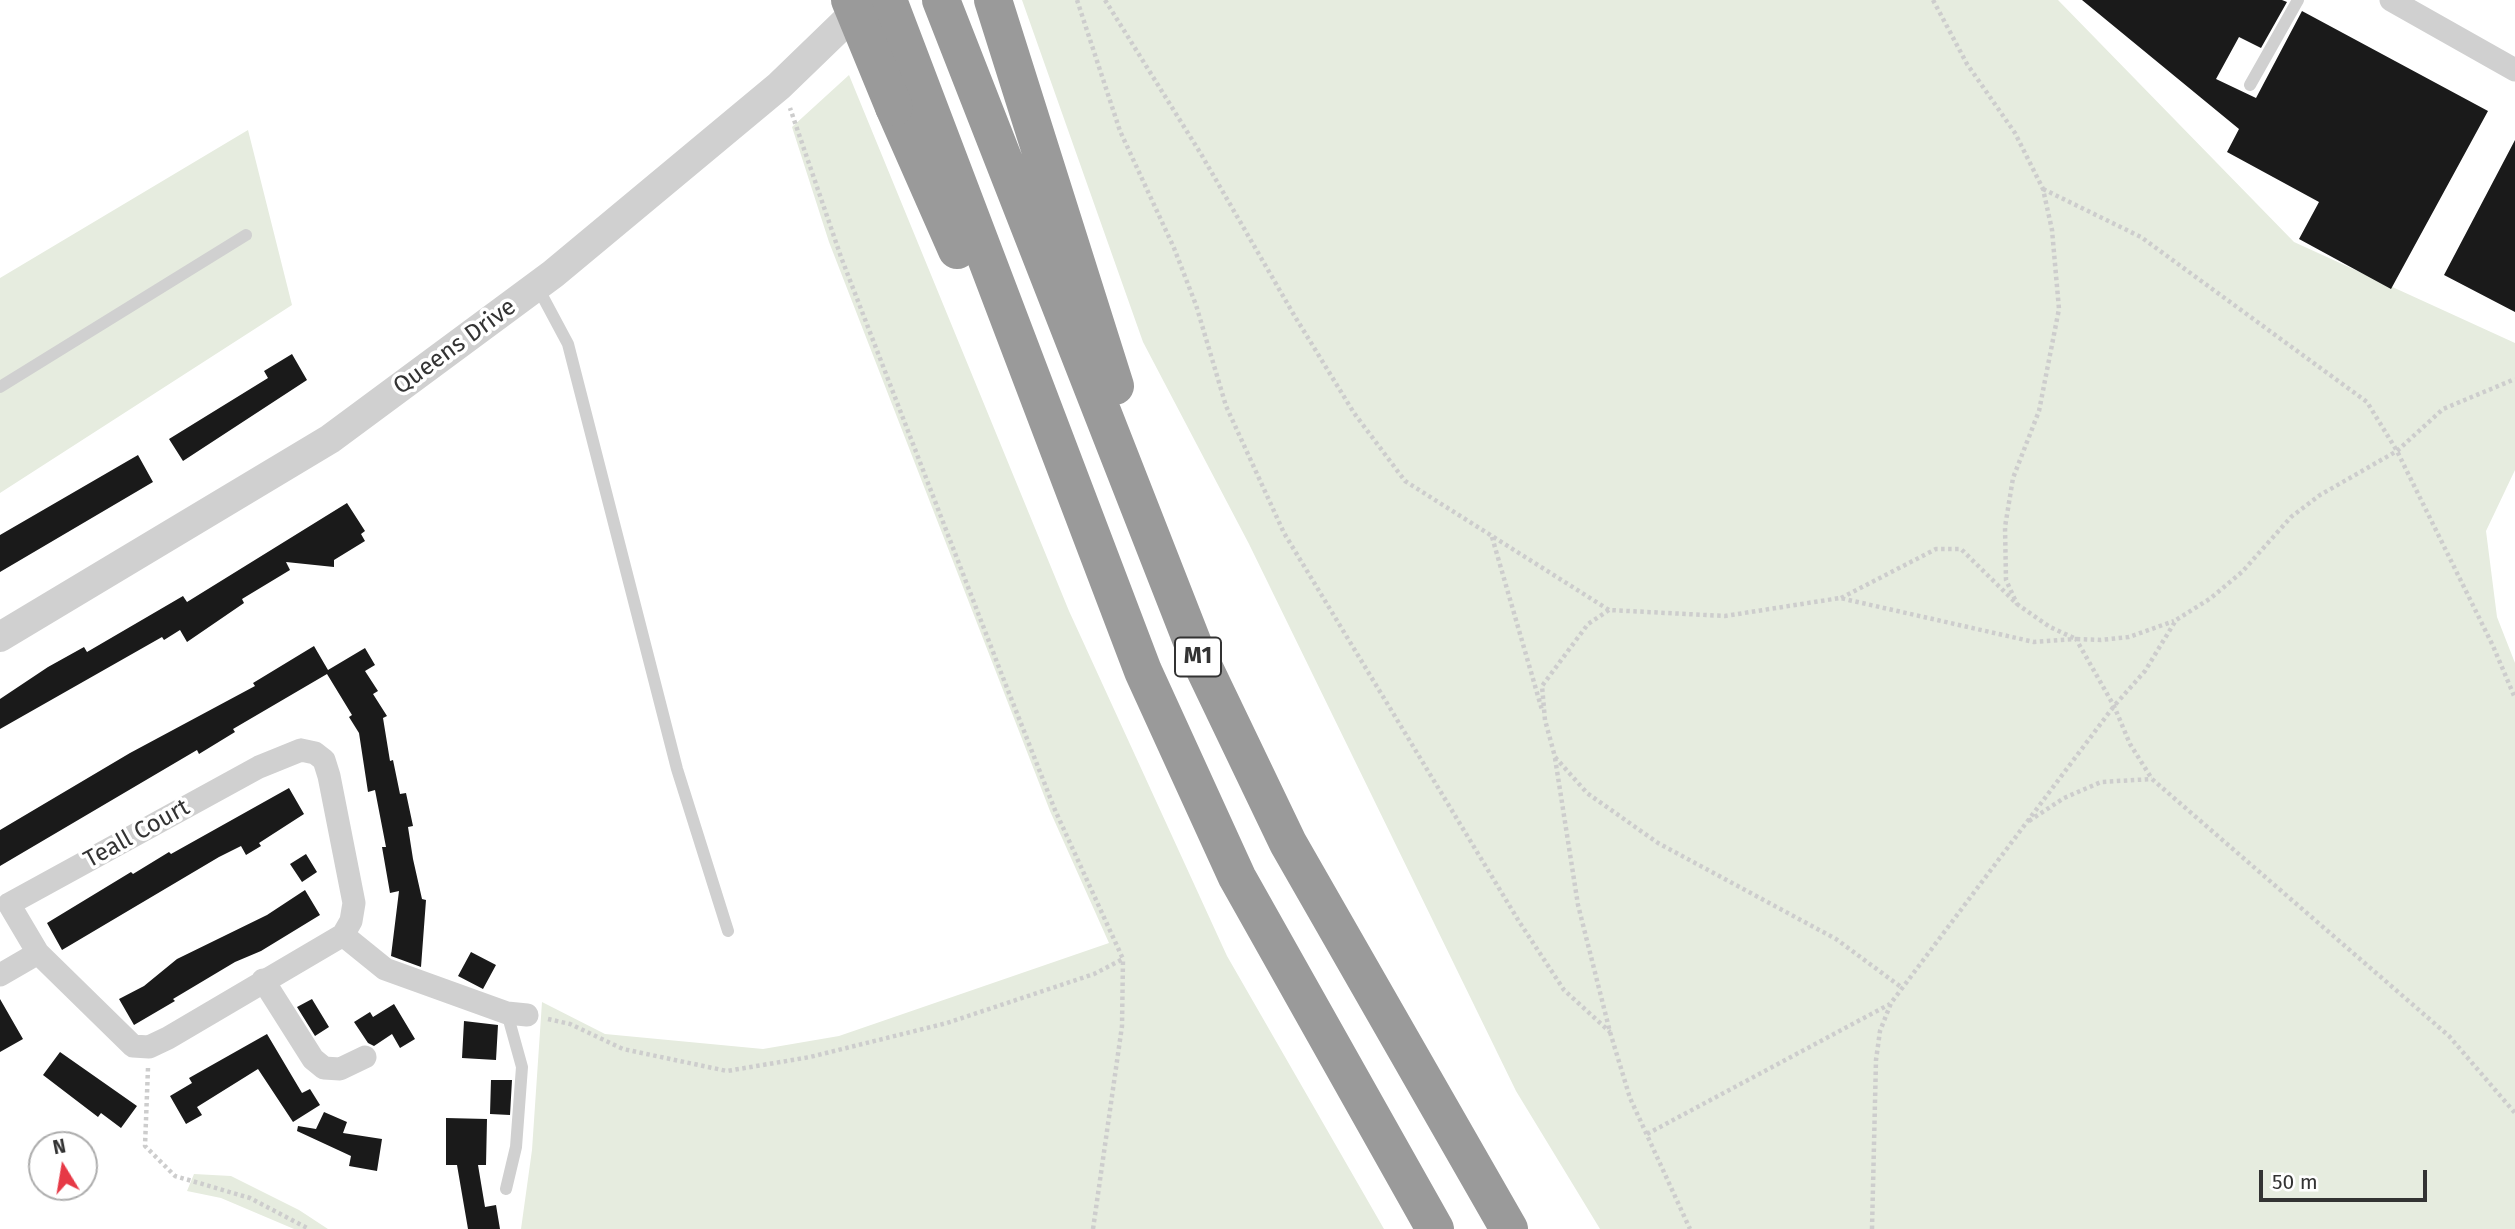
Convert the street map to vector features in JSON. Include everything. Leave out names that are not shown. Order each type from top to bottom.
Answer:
[{"type":"highway","points":[[850,0],[907,96]]},
{"type":"highway","points":[[888,0],[907,96]]},
{"type":"highway","name":"M1","points":[[941,0],[1195,649],[1288,843],[1509,1229]]},
{"type":"highway","points":[[993,0],[1078,261],[1195,649]]},
{"type":"highway","name":"M1","points":[[907,96],[1143,671],[1237,877],[1435,1229]]},
{"type":"street","name":"Queens Drive","points":[[0,637],[330,439],[537,286],[779,86],[869,0]]},
{"type":"street","points":[[2391,0],[2515,70]]},
{"type":"street","name":"Teall Court","points":[[149,1047],[133,1046],[125,1040],[38,953],[9,904],[259,767],[301,750],[314,753],[324,760],[329,776],[354,903],[351,921],[344,935]]},
{"type":"street","points":[[149,1047],[344,935],[385,969],[517,1014]]},
{"type":"street","points":[[0,975],[38,953]]},
{"type":"street","points":[[263,980],[313,1059],[324,1068],[340,1069],[365,1057]]},
{"type":"lane","points":[[2250,85],[2298,0]]},
{"type":"lane","points":[[0,387],[246,235]]},
{"type":"lane","points":[[537,286],[568,344],[677,769],[727,931]]},
{"type":"lane","points":[[506,1189],[516,1147],[522,1067],[517,1014]]},
{"type":"path","points":[[1077,0],[1120,131],[1174,248],[1196,305],[1226,406],[1284,533],[1520,923],[1564,990],[1610,1032]]},
{"type":"path","points":[[1105,0],[1202,154],[1294,316],[1354,413],[1405,481],[1609,610],[1726,616],[1840,598],[1936,550],[1961,549],[2017,604],[2050,627],[2076,639],[2115,706],[2130,744],[2152,779],[2449,1036],[2515,1113]]},
{"type":"path","points":[[1933,0],[1967,64],[2015,133],[2043,188],[2052,230],[2059,309],[2039,411],[2013,478],[2005,527],[2006,580],[2017,604]]},
{"type":"path","points":[[779,86],[793,114],[841,257],[1055,810],[1123,959],[1122,1026],[1093,1229]]},
{"type":"path","points":[[2043,188],[2141,237],[2367,402],[2397,451],[2493,646],[2515,698]]},
{"type":"path","points":[[1840,598],[2034,642],[2101,640],[2129,636],[2176,620],[2211,598],[2242,572],[2291,517],[2320,495],[2397,451],[2443,409],[2515,379]]},
{"type":"path","points":[[1492,537],[1555,757],[1578,905],[1610,1032],[1630,1098],[1690,1229]]},
{"type":"path","points":[[1545,720],[1542,686],[1588,624],[1609,610]]},
{"type":"path","points":[[1872,1229],[1875,1060],[1880,1031],[1891,1003],[2025,823],[2115,706],[2146,671],[2176,620]]},
{"type":"path","points":[[1555,757],[1587,793],[1658,843],[1836,939],[1901,987]]},
{"type":"path","points":[[2025,823],[2064,798],[2101,782],[2152,779]]},
{"type":"path","points":[[517,1014],[570,1024],[623,1049],[727,1071],[810,1057],[947,1023],[1094,974],[1123,959]]},
{"type":"path","points":[[1647,1134],[1891,1003]]},
{"type":"path","points":[[149,1047],[145,1146],[175,1176],[250,1198],[309,1229]]},
{"type":"shaded area","points":[[1022,0],[2058,0],[2294,242],[2515,343],[2515,470],[2486,531],[2497,617],[2515,663],[2515,1229],[1600,1229],[1516,1091],[1249,544],[1143,342]]},
{"type":"shaded area","points":[[849,75],[1069,611],[1227,956],[1384,1229],[521,1229],[532,1150],[542,1002],[605,1034],[763,1049],[839,1036],[1109,943],[1050,811],[829,242],[792,127]]},
{"type":"shaded area","points":[[248,130],[292,305],[0,493],[0,278]]},
{"type":"shaded area","points":[[194,1174],[231,1176],[299,1210],[328,1229],[294,1229],[221,1198],[187,1191]]},
{"type":"building","points":[[2082,0],[2282,0],[2287,2],[2261,48],[2239,37],[2216,79],[2256,98],[2302,11],[2488,111],[2391,289],[2299,239],[2319,202],[2227,152],[2239,129]]},
{"type":"building","points":[[2515,140],[2515,312],[2444,275]]},
{"type":"building","points":[[292,354],[307,380],[183,461],[169,439],[268,378],[264,371]]},
{"type":"building","points":[[138,455],[153,482],[0,572],[0,535]]},
{"type":"building","points":[[347,503],[365,531],[361,534],[365,541],[334,560],[334,567],[286,562],[290,570],[242,599],[244,603],[187,642],[180,630],[164,640],[162,637],[0,729],[0,699],[48,667],[84,647],[87,652],[183,596],[187,602]]},
{"type":"building","points":[[314,646],[328,670],[365,648],[375,665],[365,671],[378,691],[373,694],[387,716],[383,718],[390,761],[393,760],[400,794],[406,793],[413,826],[408,827],[413,859],[422,899],[426,900],[421,967],[391,956],[399,891],[390,893],[382,847],[386,847],[375,790],[368,792],[359,733],[349,717],[352,715],[327,674],[233,729],[235,732],[199,754],[197,750],[0,866],[0,830],[130,753],[255,686],[253,683]]},
{"type":"building","points":[[289,788],[304,814],[259,843],[261,846],[246,855],[241,846],[219,857],[62,950],[47,923],[131,872],[133,874],[169,852],[171,854]]},
{"type":"building","points":[[306,854],[317,872],[302,882],[290,864]]},
{"type":"building","points":[[305,890],[320,915],[261,951],[235,962],[134,1025],[119,999],[144,986],[177,959],[267,915]]},
{"type":"building","points":[[471,952],[496,965],[483,989],[458,976]]},
{"type":"building","points":[[0,999],[23,1039],[0,1052]]},
{"type":"building","points":[[312,999],[329,1027],[315,1036],[297,1007]]},
{"type":"building","points":[[394,1004],[415,1039],[400,1048],[392,1034],[374,1046],[368,1043],[354,1022],[370,1012],[373,1017]]},
{"type":"building","points":[[464,1021],[498,1025],[496,1060],[462,1058]]},
{"type":"building","points":[[267,1034],[302,1093],[310,1089],[320,1105],[293,1122],[258,1069],[197,1107],[202,1115],[186,1124],[170,1096],[192,1083],[189,1078]]},
{"type":"building","points":[[60,1052],[137,1106],[121,1128],[101,1113],[98,1117],[43,1075]]},
{"type":"building","points":[[491,1080],[512,1080],[510,1115],[490,1114]]},
{"type":"building","points":[[324,1112],[347,1122],[343,1133],[382,1139],[377,1171],[349,1166],[351,1156],[297,1131],[298,1126],[316,1129]]},
{"type":"building","points":[[446,1118],[487,1119],[486,1165],[478,1165],[485,1207],[496,1205],[500,1229],[468,1229],[457,1165],[446,1165]]}]
